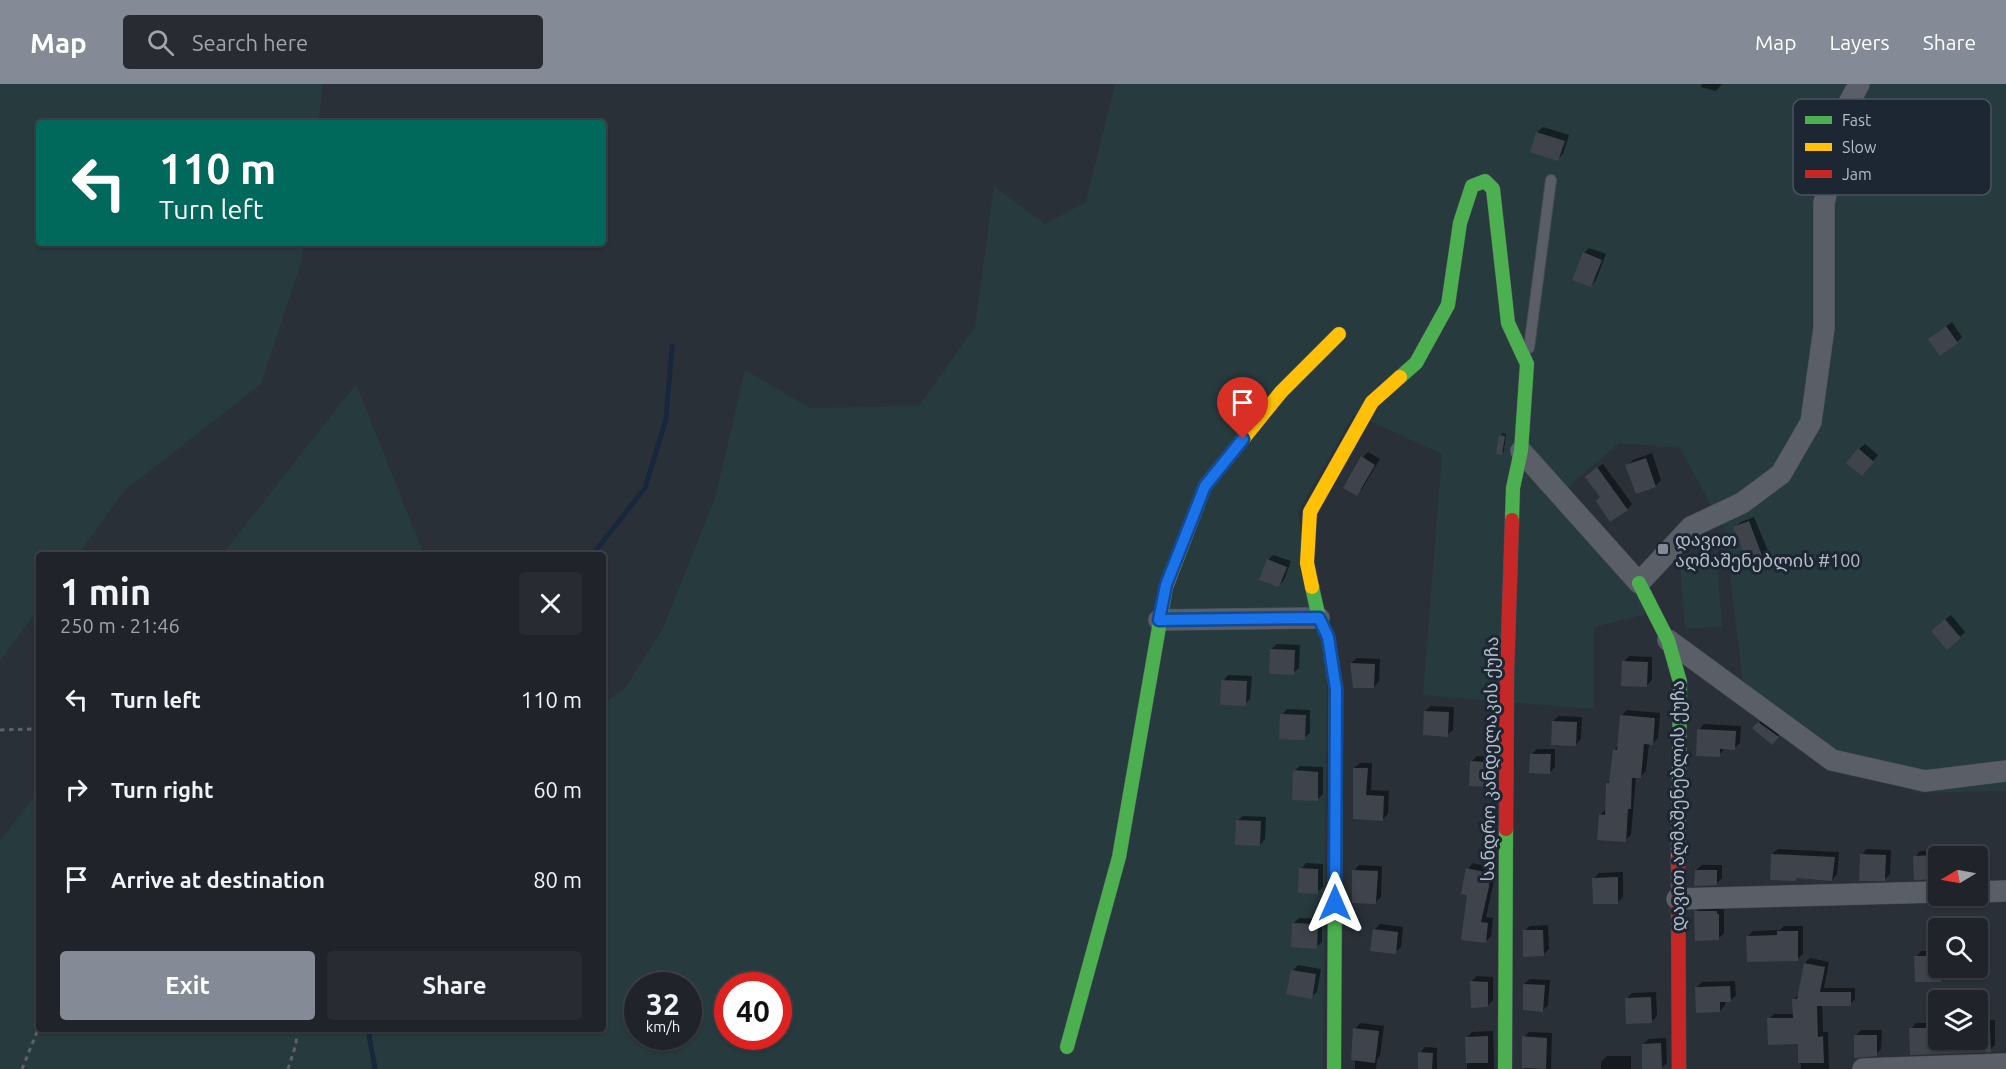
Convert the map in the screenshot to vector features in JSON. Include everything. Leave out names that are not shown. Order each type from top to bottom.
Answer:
[{"type":"street","points":[[1851,99],[1859,84]]},
{"type":"street","points":[[1334,1069],[1336,689],[1328,637],[1319,618],[1306,563],[1310,512],[1372,402],[1416,363],[1448,305],[1460,223],[1472,186],[1485,181],[1493,189],[1508,323],[1527,364]]},
{"type":"street","points":[[1639,583],[1691,528],[1742,503],[1780,474],[1811,422],[1824,328],[1826,195]]},
{"type":"street","points":[[1067,1047],[1119,857],[1166,585],[1205,486],[1281,392],[1339,334]]},
{"type":"street","name":"სანდრო კანდელაკის ქუჩა","points":[[1505,1069],[1508,661],[1514,488],[1521,451],[1527,364]]},
{"type":"street","name":"დავით აღმაშენებლის ქუჩა","points":[[1521,451],[1639,583],[1668,640],[1680,682],[1677,899],[1679,1069]]},
{"type":"street","points":[[1159,620],[1319,618]]},
{"type":"street","points":[[1668,640],[1832,760],[1925,781],[2006,771]]},
{"type":"street","points":[[1988,891],[2006,891]]},
{"type":"street","points":[[1677,899],[1928,892]]},
{"type":"street","points":[[1863,1069],[2006,1064]]},
{"type":"lane","points":[[1527,364],[1551,180]]},
{"type":"path","points":[[0,730],[34,729],[36,731]]},
{"type":"path","points":[[22,1069],[37,1032]]},
{"type":"path","points":[[288,1069],[296,1044],[297,1032]]},
{"type":"green space","points":[[0,84],[323,84],[318,120],[36,120],[36,246],[304,246],[302,260],[261,384],[124,491],[80,552],[36,552],[36,612],[0,661]]},
{"type":"green space","points":[[1115,84],[2006,84],[2006,791],[1917,793],[1821,746],[1744,692],[1725,531],[1680,448],[1619,443],[1552,501],[1634,583],[1647,614],[1594,627],[1594,709],[1423,695],[1442,454],[1354,414],[1298,512],[1327,674],[1323,1069],[0,1069],[0,841],[36,795],[36,1032],[606,1032],[606,702],[625,688],[662,630],[716,495],[745,370],[810,408],[919,406],[975,327],[994,186],[1045,224],[1086,202]]},
{"type":"green space","points":[[356,384],[423,552],[224,552]]},
{"type":"green space","points":[[1717,564],[1722,626],[1685,629],[1680,567]]},
{"type":"building","points":[[1536,132],[1565,141],[1558,161],[1530,152]]},
{"type":"building","points":[[1583,252],[1602,260],[1591,287],[1572,280]]},
{"type":"building","points":[[1946,326],[1958,343],[1940,356],[1928,339]]},
{"type":"building","points":[[1499,435],[1505,436],[1502,455],[1496,454]]},
{"type":"building","points":[[1858,448],[1874,462],[1862,476],[1846,463]]},
{"type":"building","points":[[1361,456],[1375,465],[1357,496],[1343,488]]},
{"type":"building","points":[[1646,458],[1656,487],[1636,494],[1625,465]]},
{"type":"building","points":[[1597,467],[1628,510],[1610,522],[1596,501],[1600,497],[1585,477]]},
{"type":"building","points":[[1749,521],[1763,558],[1748,564],[1733,527]]},
{"type":"building","points":[[1267,559],[1287,567],[1279,587],[1259,580]]},
{"type":"building","points":[[1945,619],[1961,638],[1947,650],[1931,631]]},
{"type":"building","points":[[1270,649],[1295,650],[1294,675],[1269,674]]},
{"type":"building","points":[[1622,661],[1648,662],[1647,687],[1621,686]]},
{"type":"building","points":[[1350,663],[1375,664],[1374,688],[1353,688]]},
{"type":"building","points":[[1221,680],[1247,681],[1246,706],[1220,705]]},
{"type":"building","points":[[1424,711],[1449,712],[1448,737],[1423,735]]},
{"type":"building","points":[[1280,714],[1306,715],[1305,740],[1279,739]]},
{"type":"building","points":[[1620,715],[1655,718],[1653,745],[1644,744],[1641,778],[1632,778],[1631,809],[1628,809],[1626,842],[1597,840],[1599,814],[1605,815],[1606,783],[1609,783],[1613,749],[1617,750]]},
{"type":"building","points":[[1552,721],[1577,722],[1576,746],[1551,745]]},
{"type":"building","points":[[1758,722],[1779,737],[1772,745],[1752,728]]},
{"type":"building","points":[[1697,729],[1736,731],[1735,750],[1720,749],[1720,757],[1696,756]]},
{"type":"building","points":[[1530,754],[1551,754],[1550,774],[1529,773]]},
{"type":"building","points":[[1470,761],[1489,762],[1489,787],[1469,786]]},
{"type":"building","points":[[1353,768],[1368,768],[1366,795],[1384,796],[1383,821],[1353,819]]},
{"type":"building","points":[[1293,770],[1318,772],[1318,801],[1292,800]]},
{"type":"building","points":[[1236,820],[1261,821],[1260,846],[1235,845]]},
{"type":"building","points":[[1771,854],[1835,857],[1832,881],[1796,878],[1796,881],[1770,880]]},
{"type":"building","points":[[1860,854],[1886,855],[1885,881],[1859,881]]},
{"type":"building","points":[[1928,855],[1928,879],[1914,880],[1913,856]]},
{"type":"building","points":[[1299,868],[1318,869],[1318,894],[1298,893]]},
{"type":"building","points":[[1466,868],[1489,873],[1489,887],[1481,922],[1488,923],[1486,943],[1461,940],[1467,895],[1461,894]]},
{"type":"building","points":[[1352,870],[1378,871],[1376,904],[1352,903]]},
{"type":"building","points":[[1695,870],[1717,870],[1717,885],[1694,886]]},
{"type":"building","points":[[1618,877],[1618,904],[1593,904],[1592,878]]},
{"type":"building","points":[[1694,911],[1717,911],[1719,940],[1695,941]]},
{"type":"building","points":[[1292,923],[1318,924],[1317,949],[1291,947]]},
{"type":"building","points":[[1373,929],[1398,932],[1396,954],[1370,951]]},
{"type":"building","points":[[1523,930],[1543,930],[1544,956],[1523,957]]},
{"type":"building","points":[[1777,931],[1798,931],[1798,961],[1747,962],[1746,936],[1777,935]]},
{"type":"building","points":[[1914,956],[1928,956],[1928,978],[1941,978],[1941,982],[1915,982]]},
{"type":"building","points":[[1804,963],[1825,967],[1820,992],[1851,992],[1851,1006],[1817,1006],[1818,1037],[1823,1036],[1824,1063],[1798,1063],[1798,1044],[1768,1045],[1767,1018],[1793,1018],[1792,999],[1797,999]]},
{"type":"building","points":[[1291,970],[1316,974],[1312,999],[1286,994]]},
{"type":"building","points":[[1470,981],[1488,982],[1488,1007],[1471,1008]]},
{"type":"building","points":[[1523,984],[1545,985],[1543,1012],[1523,1010]]},
{"type":"building","points":[[1730,986],[1731,1002],[1720,1002],[1720,1012],[1696,1013],[1695,987]]},
{"type":"building","points":[[1651,997],[1652,1023],[1626,1024],[1625,998]]},
{"type":"building","points":[[1989,1004],[1991,1052],[1910,1055],[1909,1028],[1928,1028],[1928,1050],[1988,1050]]},
{"type":"building","points":[[1353,1028],[1379,1031],[1375,1063],[1351,1060]]},
{"type":"building","points":[[1854,1035],[1877,1035],[1877,1056],[1854,1058]]},
{"type":"building","points":[[1488,1036],[1488,1063],[1466,1063],[1465,1037]]},
{"type":"building","points":[[1522,1036],[1547,1038],[1546,1069],[1522,1068]]},
{"type":"building","points":[[1661,1043],[1662,1069],[1642,1069],[1642,1044]]},
{"type":"building","points":[[1418,1052],[1433,1053],[1432,1069],[1418,1069]]},
{"type":"waterway","points":[[594,552],[645,488],[666,419],[672,346]]},
{"type":"waterway","points":[[369,1032],[375,1069]]},
{"type":"traffic: fast","points":[[1400,377],[1416,363],[1448,305],[1460,223],[1472,186],[1485,181],[1493,189],[1508,323],[1527,364],[1521,451],[1513,488],[1512,520]]},
{"type":"traffic: fast","points":[[1639,583],[1668,640],[1680,682],[1678,859]]},
{"type":"traffic: fast","points":[[1067,1047],[1119,857],[1166,587]]},
{"type":"traffic: fast","points":[[1312,587],[1319,618],[1328,637],[1336,689],[1334,1069]]},
{"type":"traffic: fast","points":[[1505,1069],[1506,829]]},
{"type":"traffic: slow","points":[[1166,587],[1205,486],[1281,392],[1339,334]]},
{"type":"traffic: slow","points":[[1312,587],[1307,563],[1310,512],[1372,402],[1400,377]]},
{"type":"traffic: jam","points":[[1506,829],[1507,672],[1512,520]]},
{"type":"traffic: jam","points":[[1678,859],[1679,1069]]},
{"type":"place","name":"დავით აღმაშენებლის #100","points":[[1663,549]]},
{"type":"route","points":[[1243,439],[1205,486],[1166,585],[1159,620],[1319,618],[1328,637],[1336,689],[1335,903]]}]
